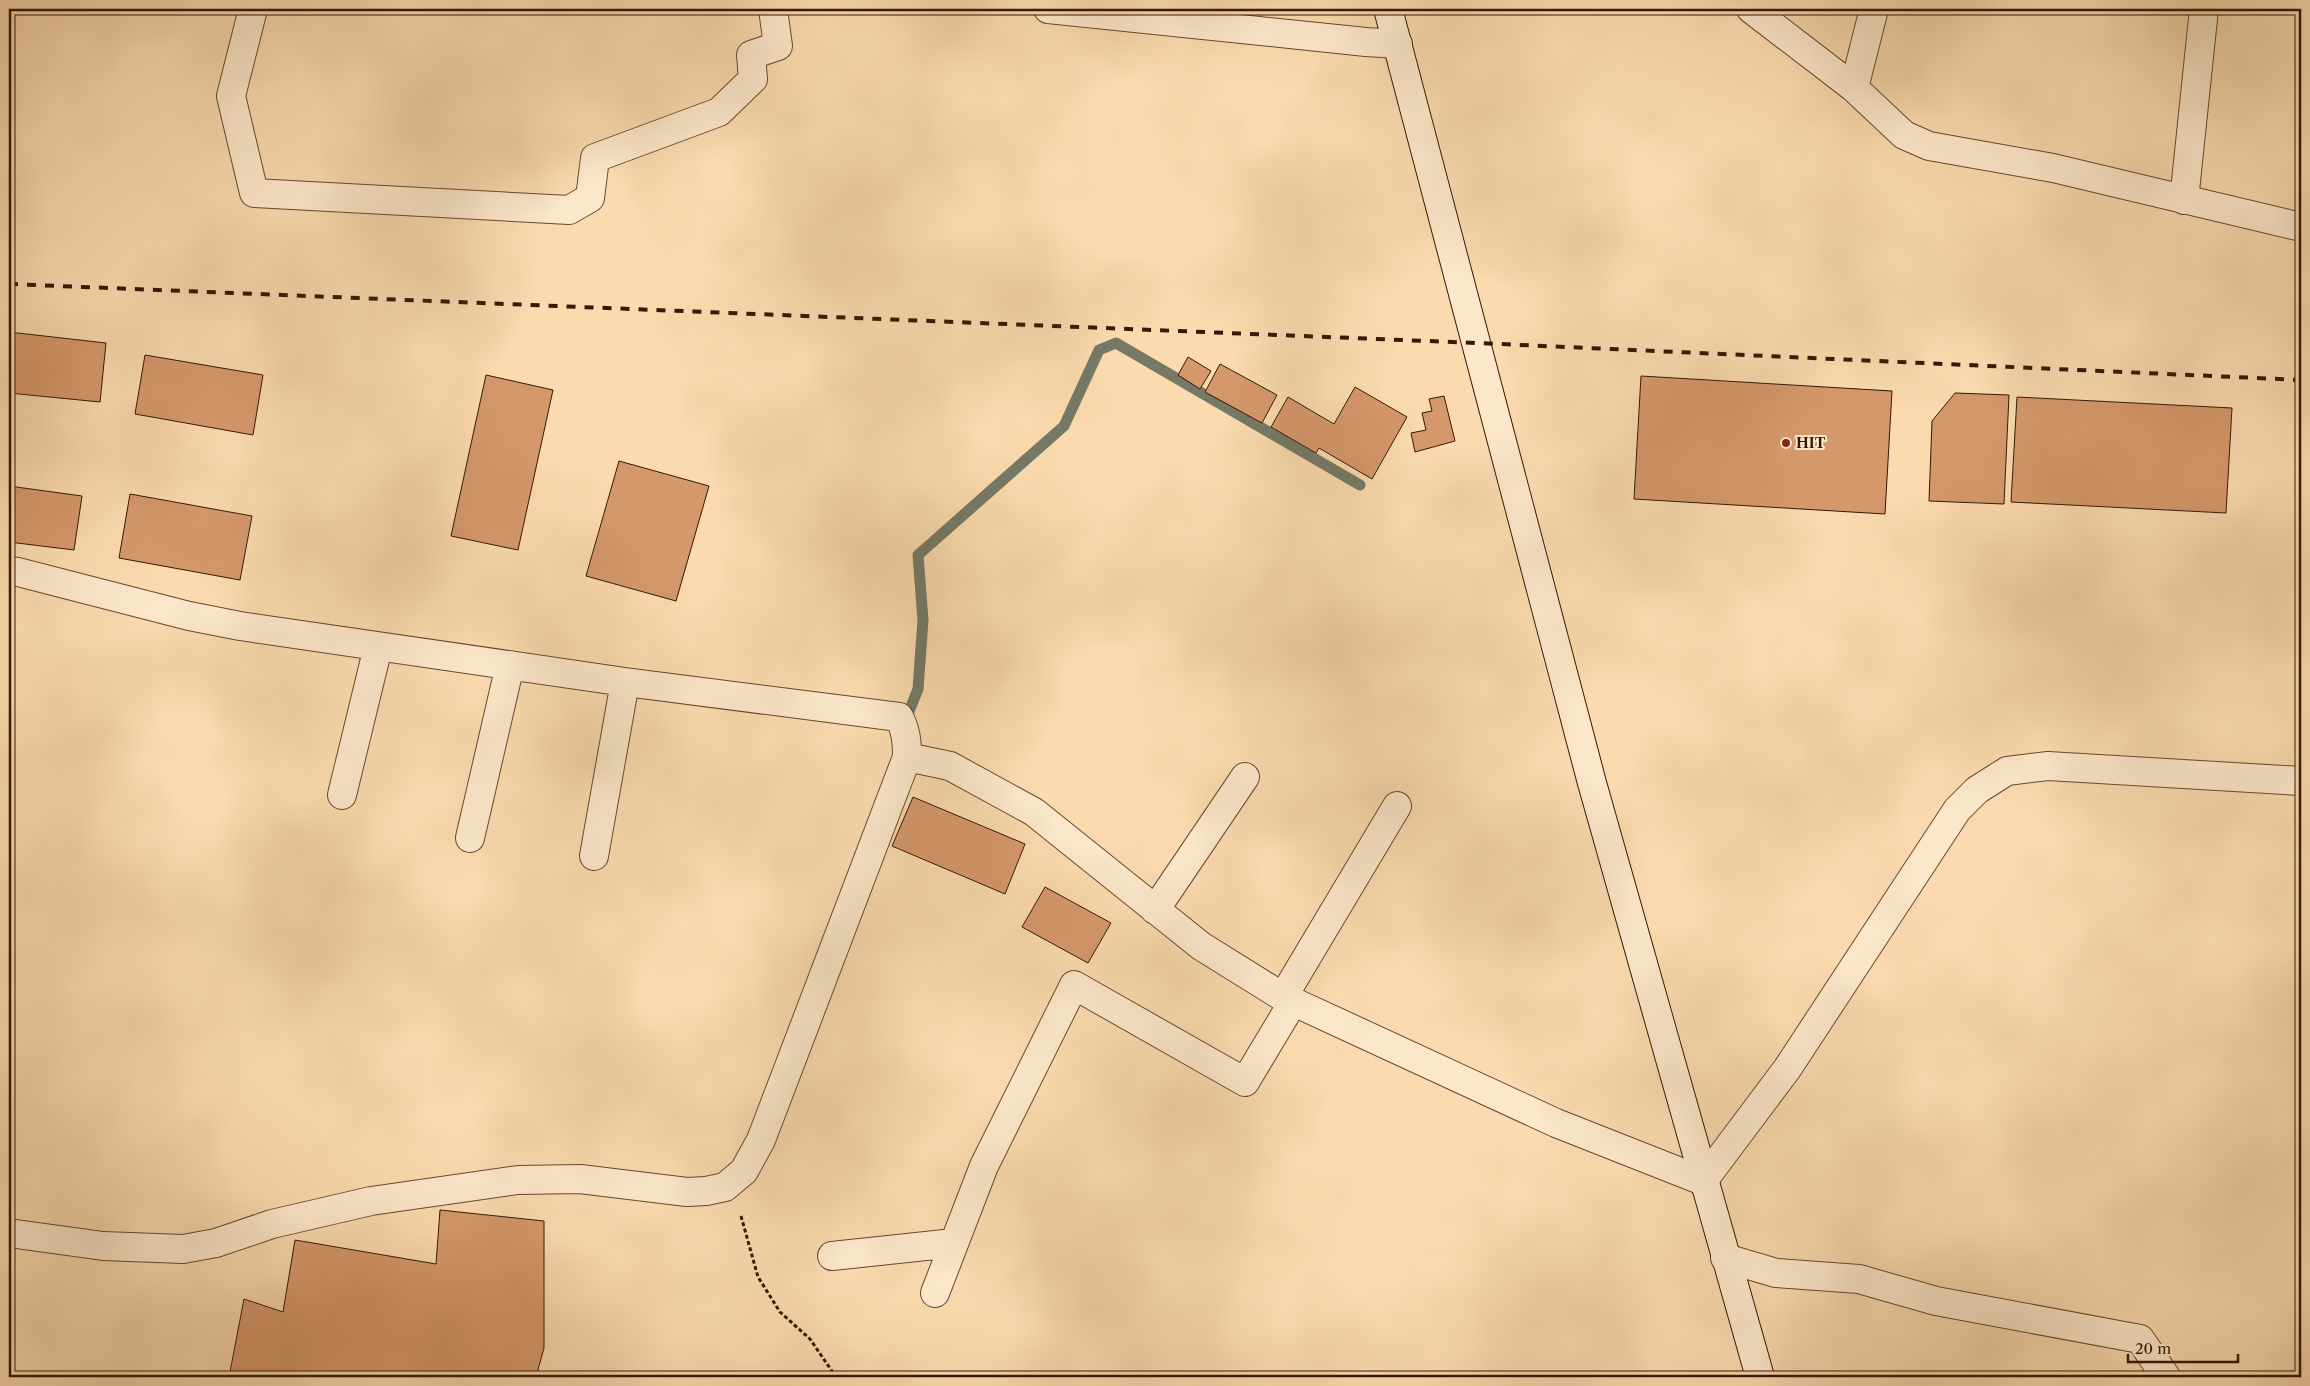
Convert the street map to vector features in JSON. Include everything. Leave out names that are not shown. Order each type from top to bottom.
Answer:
[{"type":"street","points":[[253,9],[232,96],[254,192],[569,210],[590,198],[595,158],[719,112],[752,79],[750,55],[778,46],[773,9]]},
{"type":"street","points":[[1048,9],[1398,44]]},
{"type":"street","points":[[1388,9],[1592,783],[1703,1181],[1760,1377]]},
{"type":"street","points":[[1751,9],[1854,88],[1904,135],[1929,146],[2053,168],[2301,227]]},
{"type":"street","points":[[1854,88],[1874,9]]},
{"type":"street","points":[[2184,200],[2204,9]]},
{"type":"street","points":[[9,571],[206,619],[378,647],[624,682],[899,717],[905,727],[907,757],[761,1140],[744,1171],[725,1187],[687,1192],[580,1179],[518,1180],[371,1201],[272,1224],[216,1243],[183,1249],[104,1246],[9,1234]]},
{"type":"street","points":[[342,795],[378,647]]},
{"type":"street","points":[[470,838],[510,665]]},
{"type":"street","points":[[594,856],[624,682]]},
{"type":"street","points":[[907,757],[950,766],[1034,812],[1201,946],[1288,1000],[1556,1123],[1703,1181]]},
{"type":"street","points":[[1703,1181],[1787,1069],[1957,810],[1977,790],[2007,771],[2048,766],[2301,781]]},
{"type":"street","points":[[1155,910],[1245,777]]},
{"type":"street","points":[[935,1293],[984,1166],[1074,985],[1245,1082],[1288,1000],[1397,806]]},
{"type":"street","points":[[832,1256],[954,1243]]},
{"type":"street","points":[[1725,1258],[1776,1273],[1858,1279],[1936,1301],[2140,1339],[2166,1377]]},
{"type":"path","points":[[731,1182],[758,1277],[780,1312],[810,1339],[836,1377]]},
{"type":"building","points":[[9,332],[106,343],[100,402],[9,393]]},
{"type":"building","points":[[145,355],[263,375],[253,435],[135,414]]},
{"type":"building","points":[[1188,357],[1211,371],[1200,389],[1178,375]]},
{"type":"building","points":[[1220,364],[1277,395],[1262,423],[1205,392]]},
{"type":"building","points":[[486,375],[553,390],[518,550],[451,536]]},
{"type":"building","points":[[1641,376],[1892,391],[1885,514],[1634,499]]},
{"type":"building","points":[[1355,387],[1407,417],[1372,479],[1319,448],[1316,453],[1271,427],[1288,397],[1334,424]]},
{"type":"building","points":[[1955,393],[2009,395],[2004,504],[1929,501],[1932,421]]},
{"type":"building","points":[[1444,396],[1455,441],[1415,452],[1411,433],[1426,430],[1422,413],[1432,411],[1429,399]]},
{"type":"building","points":[[2017,397],[2232,408],[2226,513],[2011,502]]},
{"type":"building","points":[[619,461],[709,486],[676,601],[586,576]]},
{"type":"building","points":[[9,486],[82,496],[74,550],[9,542]]},
{"type":"building","points":[[130,494],[252,516],[240,580],[119,558]]},
{"type":"building","points":[[913,797],[1025,844],[1005,894],[892,846]]},
{"type":"building","points":[[1045,887],[1111,923],[1088,963],[1022,927]]},
{"type":"building","points":[[440,1210],[544,1221],[544,1348],[536,1377],[229,1377],[244,1299],[283,1312],[295,1240],[436,1264]]},
{"type":"waterway","points":[[908,714],[918,689],[923,620],[918,555],[1064,426],[1099,350],[1116,343],[1360,485]]},
{"type":"railway","points":[[9,284],[1477,343],[2301,380]]},
{"type":"place","name":"HIT","points":[[1786,443]]}]
